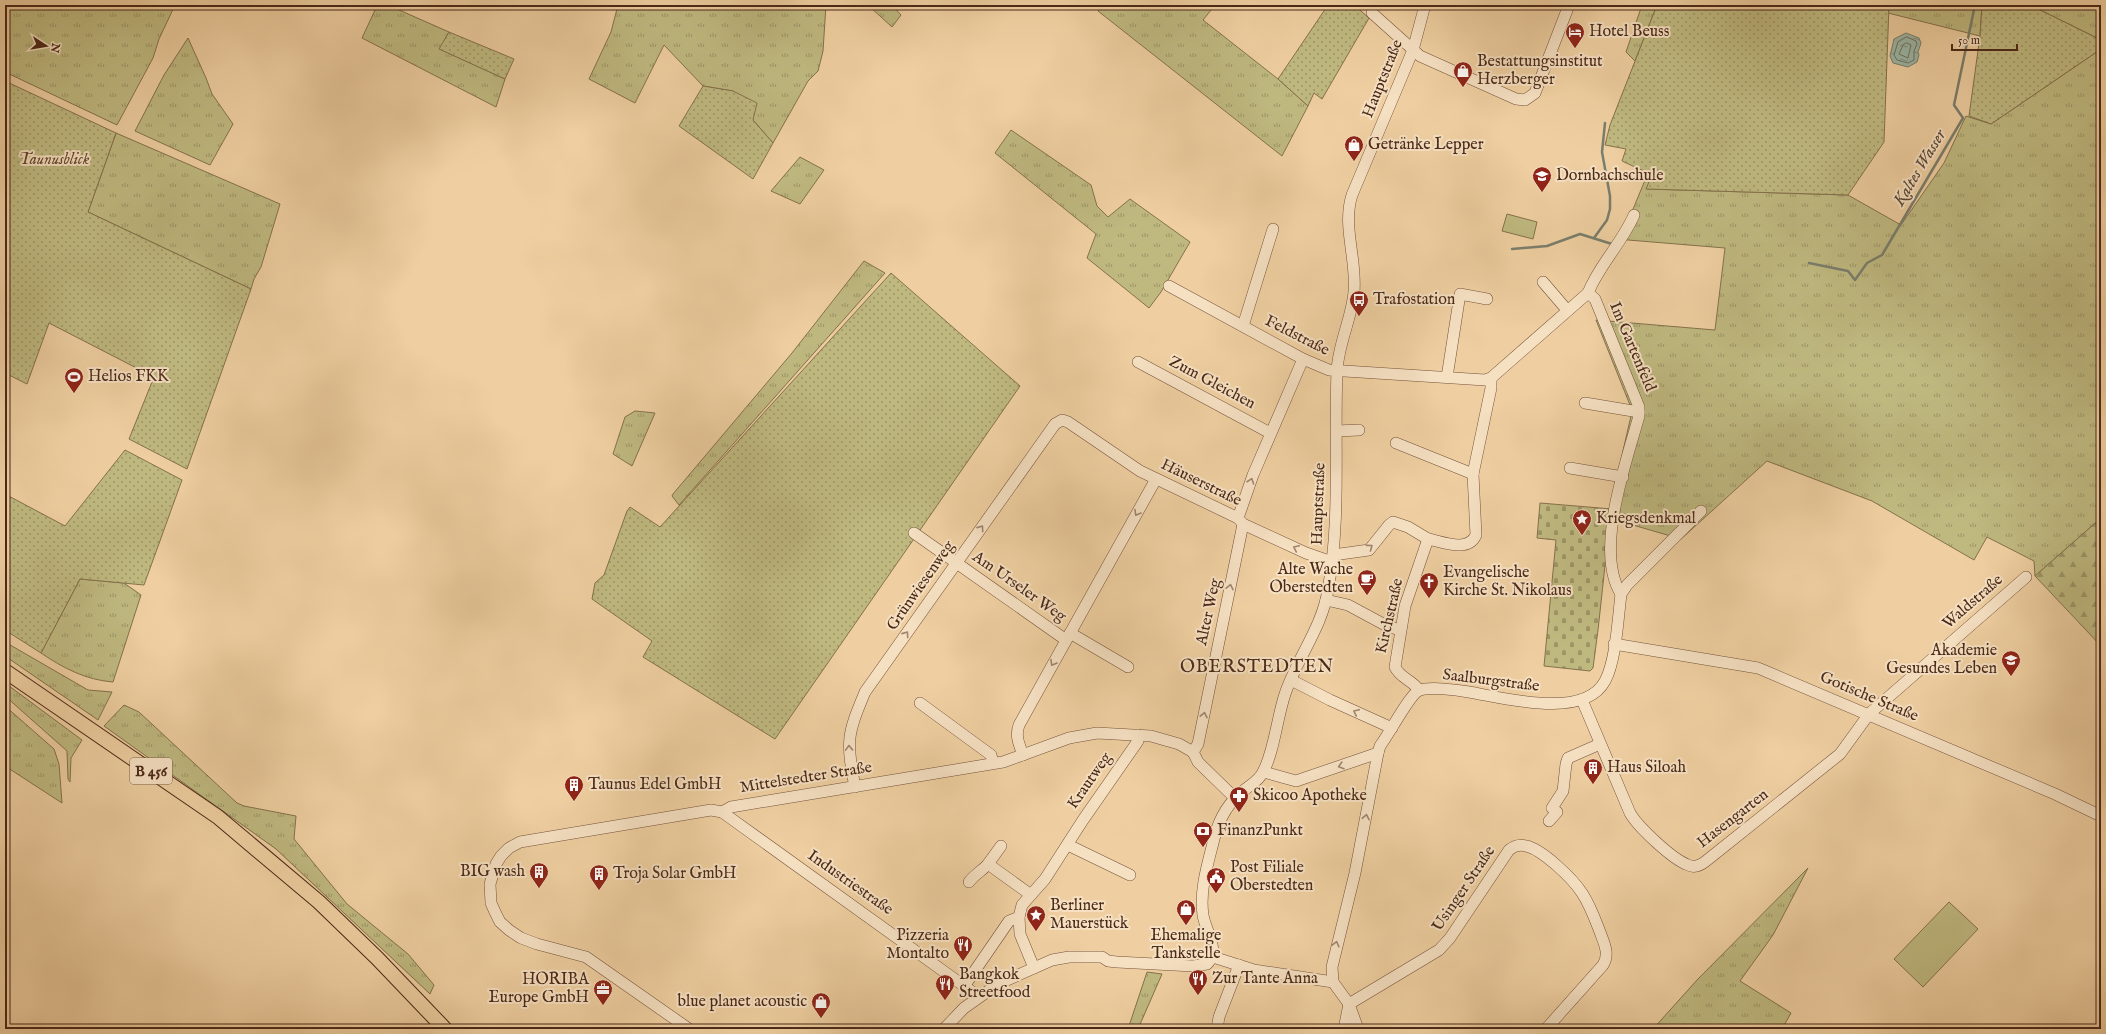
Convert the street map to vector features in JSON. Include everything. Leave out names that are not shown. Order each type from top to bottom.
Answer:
[{"type":"main road","name":"B 456","points":[[5,671],[218,817],[319,902],[382,963],[445,1029]]},
{"type":"street","name":"Hauptstraße","points":[[1213,956],[1212,945],[1203,914],[1203,892],[1217,827],[1225,811],[1235,798],[1260,778],[1264,772],[1269,760],[1282,704],[1291,680],[1320,620],[1326,600],[1332,558],[1336,491],[1337,370],[1354,291],[1348,216],[1350,203],[1413,50],[1425,5]]},
{"type":"street","points":[[1372,13],[1420,56],[1516,99],[1525,100],[1530,98],[1535,92],[1569,5]]},
{"type":"street","name":"Im Gartenfeld","points":[[1621,594],[1616,582],[1610,556],[1616,508],[1639,412],[1638,403],[1595,299],[1588,293],[1592,281],[1621,240],[1634,215]]},
{"type":"street","name":"Feldstraße","points":[[1243,326],[1273,229]]},
{"type":"street","points":[[1543,282],[1567,310]]},
{"type":"street","name":"Feldstraße","points":[[1169,286],[1303,359],[1324,368],[1447,378],[1485,380],[1491,378]]},
{"type":"street","points":[[1332,558],[1369,550],[1393,522],[1408,527],[1428,539],[1466,545],[1472,542],[1476,535],[1473,474],[1491,388],[1491,378],[1588,293]]},
{"type":"street","points":[[1447,378],[1460,294],[1487,299]]},
{"type":"street","name":"Alter Weg","points":[[1193,752],[1198,744],[1240,521],[1270,433],[1303,359]]},
{"type":"street","name":"Zum Gleichen","points":[[1138,362],[1270,433]]},
{"type":"street","name":"Im Gartenfeld","points":[[1586,403],[1639,412]]},
{"type":"street","name":"Häuserstraße","points":[[1062,420],[1068,422],[1156,479],[1306,554],[1332,558]]},
{"type":"street","name":"Grünwiesenweg","points":[[855,786],[849,760],[849,738],[865,692],[1055,424],[1062,420]]},
{"type":"street","points":[[1337,431],[1359,430]]},
{"type":"street","points":[[1396,443],[1473,474]]},
{"type":"street","points":[[1570,468],[1623,477]]},
{"type":"street","points":[[1023,755],[1016,732],[1019,725],[1156,479]]},
{"type":"street","points":[[1621,594],[1701,511]]},
{"type":"street","name":"Am Urseler Weg","points":[[914,532],[957,563],[1068,636],[1128,667]]},
{"type":"street","name":"Kirchstraße","points":[[1419,690],[1410,680],[1398,674],[1395,667],[1400,630],[1409,592],[1428,539]]},
{"type":"street","name":"Waldstraße","points":[[1869,714],[2026,577]]},
{"type":"street","name":"Saalburgstraße","points":[[1334,982],[1332,967],[1335,949],[1355,873],[1378,753],[1411,699],[1419,690],[1462,690],[1551,704],[1572,703],[1582,700],[1595,692],[1605,681],[1614,644],[1621,594]]},
{"type":"street","points":[[1326,600],[1348,605],[1387,626],[1400,630]]},
{"type":"street","name":"Gotische Straße","points":[[1614,644],[1758,668],[2055,794],[2101,816]]},
{"type":"street","points":[[1291,680],[1330,700],[1392,728]]},
{"type":"street","name":"Hasengarten","points":[[1582,700],[1630,813],[1639,828],[1685,864],[1693,866],[1706,862],[1840,754],[1869,714]]},
{"type":"street","points":[[920,703],[991,755],[993,763]]},
{"type":"street","name":"Mittelstedter Straße","points":[[689,1029],[586,957],[542,946],[521,938],[500,922],[491,903],[490,884],[496,864],[509,848],[528,840],[647,819],[712,810],[722,812],[732,807],[993,763],[1023,755],[1088,733],[1138,735],[1166,739],[1179,744],[1193,752],[1198,762],[1235,798]]},
{"type":"street","name":"Krautweg","points":[[964,985],[1008,921],[1018,917],[1022,905],[1045,879],[1104,788],[1138,741],[1138,735]]},
{"type":"street","points":[[1549,821],[1557,812],[1552,808],[1563,791],[1568,758],[1600,744]]},
{"type":"street","points":[[1264,772],[1292,781],[1304,779],[1378,753]]},
{"type":"street","name":"Industriestraße","points":[[722,812],[978,996]]},
{"type":"street","points":[[1068,845],[1130,875]]},
{"type":"street","name":"Usinger Straße","points":[[1350,1004],[1440,950],[1450,938],[1509,850],[1518,845],[1524,845],[1538,851],[1561,870],[1581,892],[1593,913],[1606,951],[1606,958],[1603,965],[1546,1029]]},
{"type":"street","points":[[969,882],[976,873],[982,871],[1001,846]]},
{"type":"street","points":[[988,864],[1031,895]]},
{"type":"street","points":[[1018,917],[1020,934],[1034,968]]},
{"type":"street","points":[[944,1029],[978,996],[998,984],[1052,960],[1069,957],[1102,957],[1108,961],[1193,966],[1207,964],[1213,956],[1254,970],[1334,982],[1350,1004],[1358,1029]]},
{"type":"street","points":[[1217,1029],[1219,1017],[1239,965]]},
{"type":"street","points":[[1344,1029],[1350,1004]]},
{"type":"green space","points":[[5,5],[175,5],[159,39],[153,58],[117,125],[5,72]]},
{"type":"green space","points":[[383,5],[390,6],[449,32],[440,49],[505,79],[496,107],[362,38],[376,8]]},
{"type":"green space","points":[[618,5],[826,5],[823,51],[818,71],[808,81],[773,143],[753,120],[733,91],[703,86],[664,45],[635,103],[589,79],[611,32]]},
{"type":"green space","points":[[892,5],[901,15],[892,27],[869,6]]},
{"type":"green space","points":[[1102,5],[1215,5],[1203,20],[1278,79],[1308,106],[1282,156],[1098,11]]},
{"type":"green space","points":[[1328,5],[1354,5],[1369,18],[1322,99],[1314,93],[1308,106],[1278,79]]},
{"type":"green space","points":[[1642,5],[1657,5],[1635,61],[1626,52]]},
{"type":"green space","points":[[1657,5],[1889,5],[1884,142],[1848,195],[1646,189],[1652,175],[1622,161],[1626,149],[1605,145],[1610,125]]},
{"type":"green space","points":[[1889,5],[1982,5],[1980,36],[1888,13]]},
{"type":"green space","points":[[1982,5],[2030,5],[2101,40],[2101,49],[1991,124],[1969,116],[1980,36]]},
{"type":"green space","points":[[2030,5],[2087,5],[2101,12],[2101,40]]},
{"type":"green space","points":[[449,32],[514,59],[505,79],[439,49]]},
{"type":"green space","points":[[188,38],[212,94],[233,124],[210,165],[135,131],[164,75]]},
{"type":"green space","points":[[2101,49],[2101,518],[2035,576],[2034,561],[1987,537],[1974,560],[1872,501],[1767,461],[1681,539],[1619,521],[1620,509],[1610,507],[1631,416],[1630,405],[1596,320],[1715,330],[1725,248],[1616,239],[1626,226],[1648,173],[1652,175],[1647,189],[1848,195],[1901,225],[1944,163],[1966,116],[1991,124]]},
{"type":"green space","name":"Taunusblick","points":[[5,81],[116,133],[88,212],[251,289],[187,469],[129,439],[154,377],[49,323],[27,384],[5,373]]},
{"type":"green space","points":[[703,86],[733,91],[757,103],[753,120],[773,143],[753,179],[679,126]]},
{"type":"green space","points":[[1011,130],[1091,185],[1097,206],[1108,217],[1130,199],[1190,242],[1161,292],[1149,308],[1087,258],[1096,234],[995,153]]},
{"type":"green space","points":[[116,133],[280,204],[261,267],[254,279],[251,289],[88,212]]},
{"type":"green space","points":[[800,157],[824,170],[800,204],[771,191]]},
{"type":"green space","points":[[1507,214],[1537,222],[1533,239],[1502,231]]},
{"type":"green space","points":[[864,261],[885,273],[679,505],[672,496],[673,494],[792,353]]},
{"type":"green space","points":[[891,273],[1020,386],[775,739],[643,657],[652,641],[592,599],[595,583],[604,575],[627,511],[630,507],[660,527]]},
{"type":"green space","points":[[635,411],[655,413],[632,466],[613,454],[625,417]]},
{"type":"green space","points":[[125,450],[182,480],[144,585],[80,579],[41,653],[5,630],[5,494],[65,526]]},
{"type":"green space","points":[[1540,503],[1612,509],[1596,648],[1593,668],[1590,671],[1544,666],[1556,540],[1537,538]]},
{"type":"green space","points":[[2101,518],[2101,646],[2035,576]]},
{"type":"green space","points":[[80,579],[124,583],[141,595],[113,682],[84,676],[58,664],[41,653]]},
{"type":"green space","points":[[5,642],[88,690],[112,692],[98,720],[5,656]]},
{"type":"green space","points":[[5,683],[82,740],[71,758],[70,782],[68,779],[67,751],[5,696]]},
{"type":"green space","points":[[124,705],[139,712],[237,803],[244,806],[296,816],[294,839],[347,904],[408,954],[434,985],[430,994],[276,849],[104,726]]},
{"type":"green space","points":[[5,706],[54,749],[59,764],[62,803],[5,766]]},
{"type":"green space","points":[[1808,868],[1773,935],[1740,981],[1791,1013],[1782,1029],[1653,1029],[1697,980]]},
{"type":"green space","points":[[1949,902],[1978,929],[1923,987],[1894,959]]},
{"type":"green space","points":[[1147,972],[1162,974],[1138,1029],[1128,1029]]},
{"type":"water","points":[[1906,33],[1919,38],[1921,43],[1917,62],[1908,67],[1893,63],[1890,56],[1894,39]]},
{"type":"waterway","name":"Kaltes Wasser","points":[[1809,263],[1848,271],[1855,280],[1867,263],[1882,255],[1963,118],[1954,105],[1975,5]]},
{"type":"waterway","name":"Kaltes Wasser","points":[[1594,238],[1607,220],[1610,209],[1610,196],[1602,152],[1605,123]]},
{"type":"waterway","name":"Kaltes Wasser","points":[[1512,249],[1547,246],[1580,234],[1612,244]]},
{"type":"place","name":"Hotel Beuss","points":[[1575,49]]},
{"type":"place","name":"Bestattungsinstitut Herzberger","points":[[1463,88]]},
{"type":"place","name":"Getränke Lepper","points":[[1354,162]]},
{"type":"place","name":"Dornbachschule","points":[[1542,193]]},
{"type":"place","name":"Trafostation","points":[[1359,317]]},
{"type":"place","name":"Helios FKK","points":[[74,394]]},
{"type":"place","name":"Kriegsdenkmal","points":[[1582,536]]},
{"type":"place","name":"Alte Wache Oberstedten","points":[[1367,596]]},
{"type":"place","name":"Evangelische Kirche St. Nikolaus","points":[[1429,599]]},
{"type":"place","name":"Akademie Gesundes Leben","points":[[2011,677]]},
{"type":"place","name":"Haus Siloah","points":[[1593,785]]},
{"type":"place","name":"Taunus Edel GmbH","points":[[574,802]]},
{"type":"place","name":"Skicoo Apotheke","points":[[1239,813]]},
{"type":"place","name":"FinanzPunkt","points":[[1203,848]]},
{"type":"place","name":"BIG wash","points":[[539,889]]},
{"type":"place","name":"Troja Solar GmbH","points":[[599,891]]},
{"type":"place","name":"Post Filiale Oberstedten","points":[[1216,894]]},
{"type":"place","name":"Ehemalige Tankstelle","points":[[1186,926]]},
{"type":"place","name":"Berliner Mauerstück","points":[[1036,932]]},
{"type":"place","name":"Pizzeria Montalto","points":[[963,962]]},
{"type":"place","name":"Zur Tante Anna","points":[[1198,996]]},
{"type":"place","name":"Bangkok Streetfood","points":[[945,1001]]},
{"type":"place","name":"HORIBA Europe GmbH","points":[[603,1006]]},
{"type":"place","name":"blue planet acoustic","points":[[821,1019]]},
{"type":"district","name":"OBERSTEDTEN","points":[[1257,667]]}]
